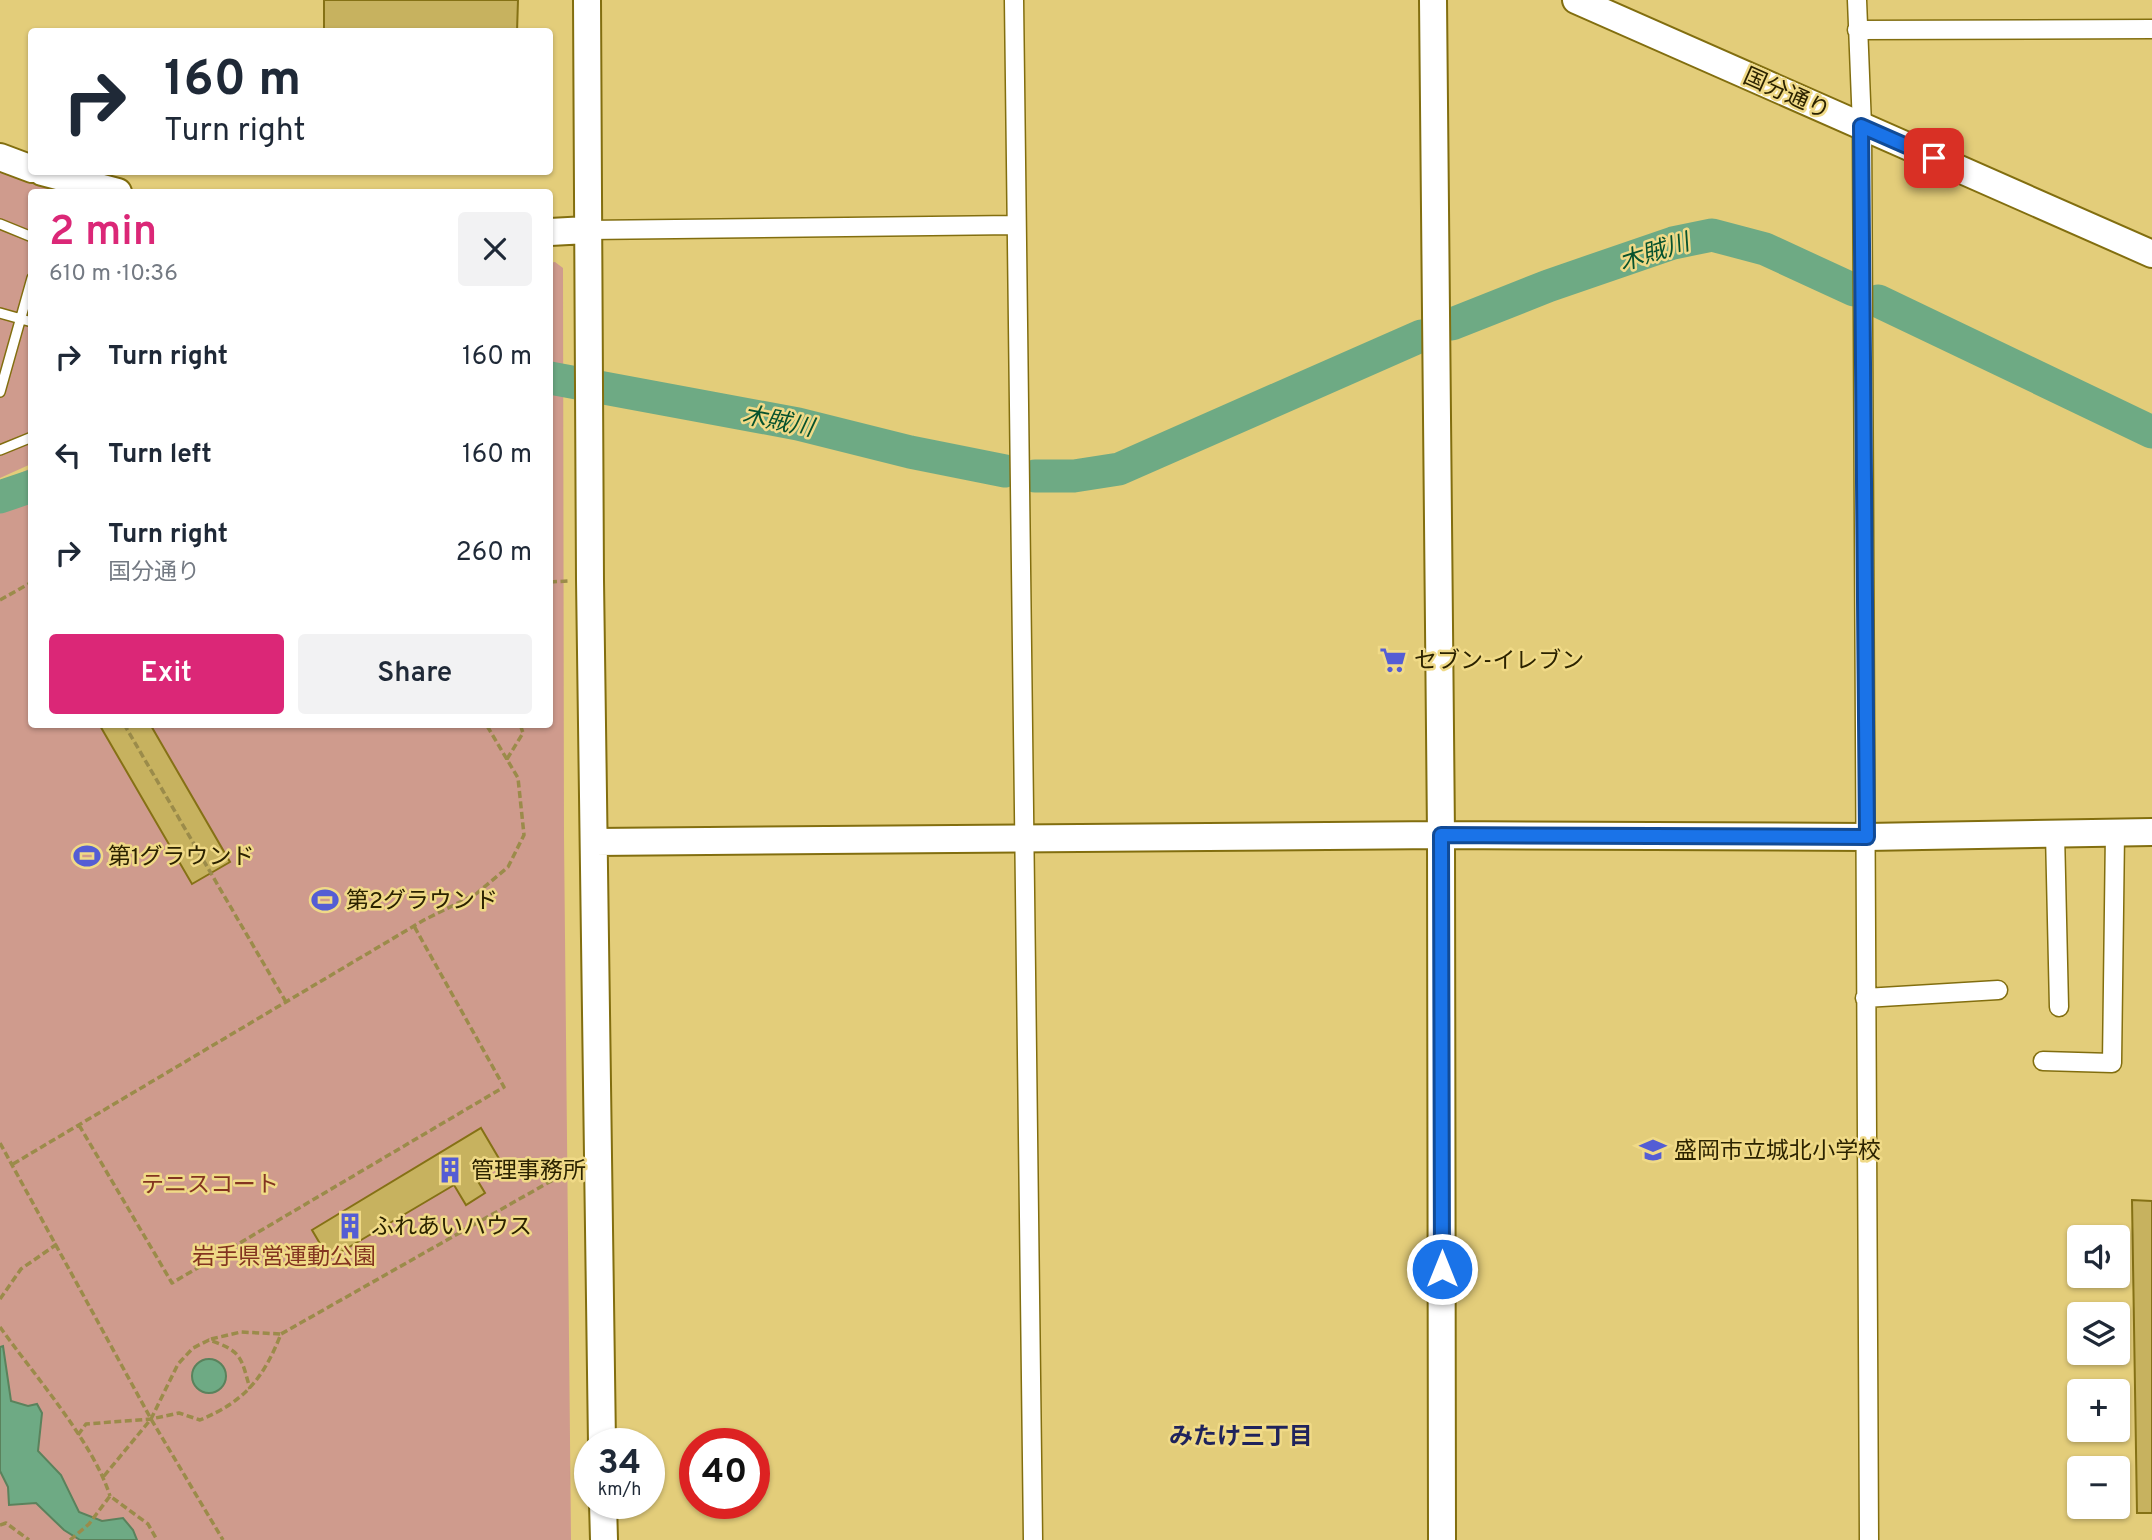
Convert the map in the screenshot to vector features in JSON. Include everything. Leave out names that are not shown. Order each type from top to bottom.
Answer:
[{"type":"street","points":[[587,0],[590,580],[603,1428]]},
{"type":"street","points":[[1014,0],[1033,1540]]},
{"type":"street","points":[[1433,0],[1441,835],[1442,1540]]},
{"type":"street","name":"国分通り","points":[[1576,0],[2152,254]]},
{"type":"street","points":[[1857,0],[1861,126],[1867,837],[1865,998],[1869,1540]]},
{"type":"street","points":[[1857,30],[2152,29]]},
{"type":"street","points":[[0,157],[28,168]]},
{"type":"street","points":[[53,175],[107,189]]},
{"type":"street","points":[[553,232],[1015,225]]},
{"type":"street","points":[[2043,1061],[2112,1063],[2115,832]]},
{"type":"street","points":[[595,842],[1441,835],[1867,837],[2152,832]]},
{"type":"street","points":[[2055,833],[2059,1007]]},
{"type":"street","points":[[1865,998],[1998,990]]},
{"type":"street","points":[[603,1519],[604,1540]]},
{"type":"lane","points":[[0,224],[28,235]]},
{"type":"lane","points":[[0,392],[28,291]]},
{"type":"lane","points":[[0,313],[28,320]]},
{"type":"lane","points":[[0,450],[28,438]]},
{"type":"path","points":[[0,600],[28,584]]},
{"type":"path","points":[[126,728],[286,1002]]},
{"type":"path","points":[[13,1164],[414,926],[476,894],[508,867],[524,835],[518,778],[488,728]]},
{"type":"path","points":[[506,759],[523,733],[521,728]]},
{"type":"path","points":[[79,1125],[172,1283],[504,1087],[414,926]]},
{"type":"path","points":[[0,1143],[152,1419],[223,1540]]},
{"type":"path","points":[[104,1476],[152,1419],[178,1364],[193,1348],[209,1340],[241,1332],[281,1334],[566,1172]]},
{"type":"path","points":[[0,1299],[21,1269],[57,1244]]},
{"type":"path","points":[[0,1327],[78,1435],[104,1476],[110,1496],[148,1524],[157,1540]]},
{"type":"path","points":[[78,1435],[86,1424],[152,1419],[179,1413],[201,1420],[229,1408],[250,1389],[270,1363],[281,1334]]},
{"type":"path","points":[[209,1340],[231,1347],[243,1362],[250,1389]]},
{"type":"path","points":[[71,1540],[89,1524],[110,1496]]},
{"type":"path","points":[[0,1525],[6,1522],[29,1540]]},
{"type":"green space","points":[[0,169],[72,189],[28,189],[28,465],[0,478]]},
{"type":"green space","name":"岩手県営運動公園","points":[[553,262],[563,268],[564,836],[571,1540],[0,1540],[0,483],[28,469],[28,728],[553,728]]},
{"type":"shaded area","points":[[3,1346],[11,1401],[28,1406],[37,1404],[42,1413],[38,1451],[61,1475],[79,1512],[102,1521],[123,1518],[137,1540],[80,1540],[64,1530],[36,1503],[9,1505],[8,1487],[0,1471],[0,1347]]},
{"type":"shaded area","points":[[209,1359],[221,1364],[226,1376],[221,1388],[209,1393],[197,1388],[192,1376],[197,1364]]},
{"type":"building","points":[[324,0],[518,0],[517,28],[324,28]]},
{"type":"building","points":[[101,728],[152,728],[230,862],[192,884]]},
{"type":"building","name":"管理事務所","points":[[481,1128],[501,1162],[476,1178],[485,1193],[466,1205],[454,1185],[329,1259],[312,1230]]},
{"type":"building","points":[[2132,1200],[2152,1201],[2152,1513],[2137,1513]]},
{"type":"waterway","name":"木賊川","points":[[1452,324],[1548,286],[1673,243],[1712,235],[1765,249],[1854,290]]},
{"type":"waterway","name":"木賊川","points":[[1878,301],[2152,432]]},
{"type":"waterway","name":"木賊川","points":[[1035,476],[1074,476],[1119,469],[1421,336]]},
{"type":"waterway","name":"木賊川","points":[[553,379],[798,424],[910,452],[1005,471]]},
{"type":"waterway","name":"木賊川","points":[[0,497],[28,487]]},
{"type":"place","name":"セブン-イレブン","points":[[1393,660]]},
{"type":"place","name":"第1グラウンド","points":[[87,856]]},
{"type":"place","name":"第2グラウンド","points":[[325,900]]},
{"type":"place","name":"盛岡市立城北小学校","points":[[1653,1150]]},
{"type":"place","name":"管理事務所","points":[[450,1170]]},
{"type":"place","name":"ふれあいハウス","points":[[350,1226]]},
{"type":"district","name":"みたけ三丁目","points":[[1241,1436]]},
{"type":"route","points":[[1442,1269],[1441,835],[1867,837],[1861,126],[1934,158]]},
{"type":"park label","name":"テニスコート","points":[[210,1184]]}]
